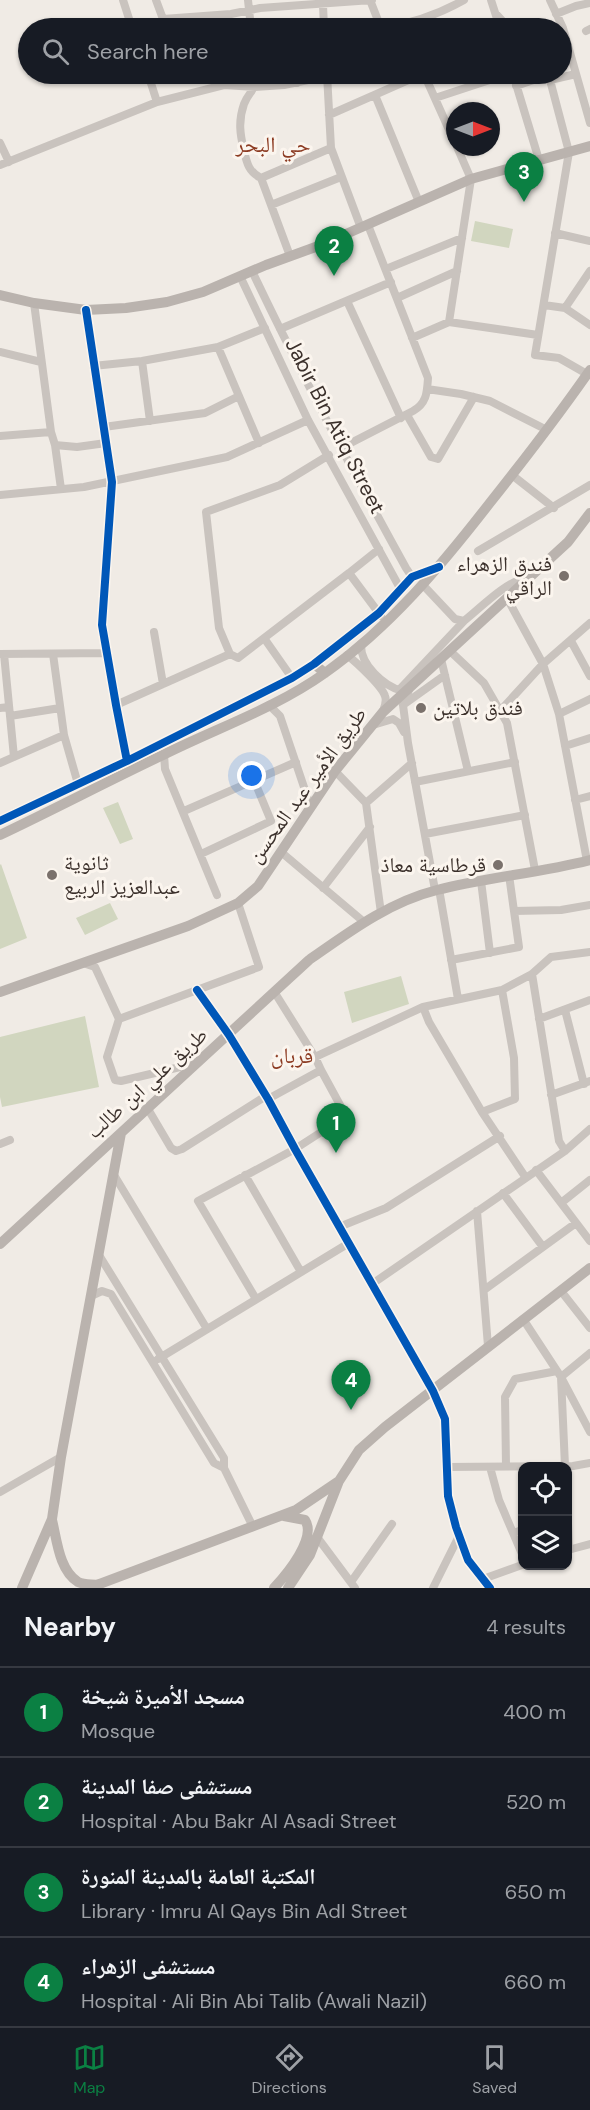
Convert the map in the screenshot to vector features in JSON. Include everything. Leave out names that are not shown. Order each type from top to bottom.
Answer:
[{"type":"main road","points":[[0,295],[34,303],[86,310],[126,308],[167,302],[203,291],[290,256],[471,179],[590,146]]},
{"type":"main road","points":[[0,835],[147,757],[164,754],[269,705],[325,673],[386,624],[439,567],[547,430],[589,372]]},
{"type":"main road","name":"طريق الأمير عبد المحسن","points":[[0,992],[188,926],[238,903],[258,886],[335,771],[383,712],[568,542],[590,513]]},
{"type":"main road","points":[[314,664],[325,673]]},
{"type":"main road","points":[[240,705],[245,716]]},
{"type":"main road","name":"طريق علي ابن طالب","points":[[0,1244],[309,960],[364,922],[437,890],[588,860]]},
{"type":"main road","points":[[22,1588],[52,1519],[61,1457],[122,1133]]},
{"type":"main road","points":[[290,1587],[303,1568],[339,1481],[359,1450],[385,1427],[590,1268]]},
{"type":"main road","points":[[52,1519],[60,1555],[69,1574],[81,1583],[94,1586],[296,1510],[339,1481]]},
{"type":"main road","points":[[274,1588],[297,1558],[308,1533],[308,1524],[305,1520],[281,1516]]},
{"type":"street","points":[[123,0],[129,18]]},
{"type":"street","points":[[156,0],[163,18]]},
{"type":"street","points":[[248,0],[250,18]]},
{"type":"street","points":[[177,18],[371,0],[378,18]]},
{"type":"street","points":[[421,18],[452,3],[464,0]]},
{"type":"street","points":[[491,0],[497,18]]},
{"type":"street","points":[[549,0],[557,18]]},
{"type":"street","points":[[556,14],[590,3]]},
{"type":"street","points":[[323,5],[324,18]]},
{"type":"street","points":[[496,14],[500,18]]},
{"type":"street","points":[[572,63],[590,123]]},
{"type":"street","points":[[572,75],[576,74]]},
{"type":"street","points":[[579,86],[590,83]]},
{"type":"street","points":[[152,84],[158,102]]},
{"type":"street","points":[[255,84],[245,102],[240,120],[240,131],[248,166],[253,174],[261,178],[290,256]]},
{"type":"street","points":[[0,165],[158,102],[224,85],[255,87],[286,84]]},
{"type":"street","points":[[327,84],[330,148],[341,177],[386,269],[428,378],[427,395],[421,407],[341,448]]},
{"type":"street","points":[[329,115],[399,84]]},
{"type":"street","points":[[428,84],[446,123]]},
{"type":"street","points":[[435,98],[478,84]]},
{"type":"street","points":[[522,84],[516,86],[539,160]]},
{"type":"street","points":[[551,84],[569,152],[535,355],[559,358],[589,372]]},
{"type":"street","points":[[375,94],[419,202]]},
{"type":"street","points":[[0,143],[9,162]]},
{"type":"street","points":[[261,178],[330,148]]},
{"type":"street","points":[[449,322],[471,179],[461,156]]},
{"type":"street","points":[[271,205],[341,177]]},
{"type":"street","points":[[555,233],[590,241]]},
{"type":"street","points":[[386,269],[462,238]]},
{"type":"street","name":"Jabir Bin Atiq Street","points":[[252,271],[291,353],[412,577]]},
{"type":"street","points":[[397,298],[457,271]]},
{"type":"street","points":[[566,308],[590,271]]},
{"type":"street","name":"Jabir Bin Atiq Street","points":[[240,276],[308,420],[401,590]]},
{"type":"street","points":[[280,329],[391,282]]},
{"type":"street","points":[[347,301],[404,416],[430,457],[438,459],[474,397]]},
{"type":"street","points":[[34,303],[61,489]]},
{"type":"street","points":[[544,305],[566,308],[590,325]]},
{"type":"street","points":[[86,310],[112,482],[102,625],[128,761]]},
{"type":"street","points":[[412,338],[449,322],[538,335]]},
{"type":"street","points":[[93,366],[142,361],[218,347],[265,328]]},
{"type":"street","points":[[218,347],[259,443]]},
{"type":"street","points":[[0,352],[41,362]]},
{"type":"street","points":[[279,359],[291,353]]},
{"type":"street","points":[[142,361],[150,420]]},
{"type":"street","points":[[427,389],[490,401],[547,430]]},
{"type":"street","points":[[104,427],[205,413],[239,396]]},
{"type":"street","points":[[0,495],[84,487],[227,457],[308,420]]},
{"type":"street","points":[[0,436],[51,432]]},
{"type":"street","points":[[55,445],[77,447],[106,443]]},
{"type":"street","points":[[329,455],[280,485],[206,512],[219,628],[230,654],[238,658],[379,549]]},
{"type":"street","points":[[512,475],[554,508]]},
{"type":"street","points":[[478,550],[554,508],[590,485]]},
{"type":"street","points":[[356,506],[368,498]]},
{"type":"street","points":[[0,821],[128,761],[147,757],[292,678],[314,664],[379,613],[412,577],[439,567]]},
{"type":"street","points":[[349,573],[386,624]]},
{"type":"street","points":[[458,999],[408,743],[403,705],[405,691],[464,621],[513,581],[534,574]]},
{"type":"street","points":[[423,585],[455,620],[464,621]]},
{"type":"street","points":[[507,598],[543,664],[559,714],[588,860]]},
{"type":"street","points":[[500,711],[543,664],[590,623]]},
{"type":"street","points":[[154,632],[163,684]]},
{"type":"street","points":[[264,638],[292,678]]},
{"type":"street","points":[[572,641],[590,676]]},
{"type":"street","points":[[361,644],[362,658],[386,685],[405,691]]},
{"type":"street","points":[[450,651],[484,683],[507,723],[535,870]]},
{"type":"street","points":[[14,757],[2,654],[107,653]]},
{"type":"street","points":[[52,654],[64,735],[78,784]]},
{"type":"street","points":[[116,705],[230,654]]},
{"type":"street","points":[[347,655],[357,662],[385,695],[386,703],[383,712]]},
{"type":"street","points":[[441,659],[468,771]]},
{"type":"street","points":[[403,705],[445,675]]},
{"type":"street","points":[[559,714],[590,699]]},
{"type":"street","points":[[269,705],[280,716],[308,799],[309,811]]},
{"type":"street","points":[[0,708],[10,712],[60,708]]},
{"type":"street","points":[[372,725],[393,719],[399,723],[408,743]]},
{"type":"street","points":[[0,764],[64,735]]},
{"type":"street","points":[[565,746],[590,738]]},
{"type":"street","points":[[164,754],[165,769],[217,895]]},
{"type":"street","points":[[184,811],[296,762]]},
{"type":"street","points":[[415,782],[515,762]]},
{"type":"street","points":[[366,803],[412,763]]},
{"type":"street","points":[[335,771],[366,803],[381,913]]},
{"type":"street","points":[[201,854],[271,821],[254,780]]},
{"type":"street","points":[[575,800],[590,796]]},
{"type":"street","points":[[425,834],[525,815]]},
{"type":"street","points":[[323,888],[370,827]]},
{"type":"street","points":[[281,852],[364,922]]},
{"type":"street","points":[[451,960],[519,947],[508,875]]},
{"type":"street","points":[[481,881],[490,953]]},
{"type":"street","points":[[119,1019],[259,967],[238,903]]},
{"type":"street","points":[[514,911],[561,910],[590,905]]},
{"type":"street","points":[[315,1057],[423,1007],[502,990],[532,974],[551,957],[590,952]]},
{"type":"street","points":[[83,963],[95,968],[119,1019],[107,1058],[115,1080],[121,1081],[200,1062]]},
{"type":"street","points":[[532,974],[559,1141],[565,1151]]},
{"type":"street","points":[[197,990],[268,1097],[295,1149],[433,1391],[445,1419],[448,1496],[459,1536],[468,1560],[490,1588]]},
{"type":"street","points":[[482,1112],[515,1100],[514,1058],[502,990]]},
{"type":"street","points":[[256,1299],[198,1201],[295,1149],[346,1116],[315,1057],[275,993]]},
{"type":"street","points":[[539,1019],[590,1000]]},
{"type":"street","points":[[423,1007],[429,1022],[482,1112],[526,1178]]},
{"type":"street","points":[[552,1095],[587,1082],[566,1010]]},
{"type":"street","points":[[148,1109],[171,1148],[176,1151],[268,1097],[321,1070]]},
{"type":"street","points":[[372,1284],[565,1151],[590,1129]]},
{"type":"street","points":[[339,1227],[386,1209],[500,1136]]},
{"type":"street","points":[[0,1144],[10,1140]]},
{"type":"street","points":[[536,1170],[590,1241]]},
{"type":"street","points":[[114,1175],[207,1329]]},
{"type":"street","points":[[245,1175],[301,1272]]},
{"type":"street","points":[[561,1203],[590,1180]]},
{"type":"street","points":[[504,1193],[543,1247]]},
{"type":"street","points":[[477,1211],[488,1346]]},
{"type":"street","points":[[484,1290],[576,1223]]},
{"type":"street","points":[[152,1362],[349,1243]]},
{"type":"street","points":[[99,1255],[224,1458],[224,1468],[253,1527]]},
{"type":"street","points":[[91,1296],[102,1291],[111,1294],[214,1463],[224,1468]]},
{"type":"street","points":[[561,1291],[589,1326]]},
{"type":"street","points":[[524,1319],[587,1420],[590,1432]]},
{"type":"street","points":[[506,1466],[505,1398],[515,1379],[559,1374],[590,1353]]},
{"type":"street","points":[[559,1374],[565,1462]]},
{"type":"street","points":[[0,1492],[61,1457]]},
{"type":"street","points":[[572,1465],[590,1463]]},
{"type":"street","points":[[446,1467],[518,1467]]},
{"type":"street","points":[[490,1467],[499,1500],[518,1545]]},
{"type":"street","points":[[317,1537],[353,1585],[392,1524]]},
{"type":"street","points":[[513,1533],[518,1531]]},
{"type":"street","points":[[433,1588],[459,1536]]},
{"type":"street","points":[[572,1549],[590,1544]]},
{"type":"street","points":[[483,1579],[518,1566]]},
{"type":"green space","points":[[475,221],[513,229],[509,248],[471,241]]},
{"type":"green space","points":[[118,802],[133,839],[120,844],[103,808]]},
{"type":"green space","points":[[0,865],[27,938],[0,949]]},
{"type":"green space","points":[[110,903],[118,919],[85,935],[76,918]]},
{"type":"green space","points":[[401,976],[409,1004],[352,1023],[344,992]]},
{"type":"green space","points":[[85,1016],[99,1087],[2,1107],[0,1037]]},
{"type":"cycle path","points":[[86,310],[112,482],[102,625],[127,761]]},
{"type":"cycle path","points":[[0,821],[127,761],[292,678],[314,664],[379,613],[412,577],[439,567]]},
{"type":"cycle path","points":[[197,990],[229,1035],[268,1099],[433,1391],[445,1419],[448,1496],[456,1527],[468,1560],[490,1588]]},
{"type":"place","name":"المكتبة العامة بالمدينة المنورة","points":[[524,202]]},
{"type":"place","name":"مستشفی صفا المدینة","points":[[334,276]]},
{"type":"place","name":"فندق الزهراء الراقي","points":[[564,576]]},
{"type":"place","name":"فندق بلاتين","points":[[421,708]]},
{"type":"place","name":"قرطاسية معاذ","points":[[498,865]]},
{"type":"place","name":"ثانوية عبدالعزيز الربيع","points":[[52,875]]},
{"type":"place","name":"مسجد الأميرة شيخة","points":[[336,1153]]},
{"type":"place","name":"مستشفى الزهراء","points":[[351,1410]]},
{"type":"district","name":"حي البحر","points":[[273,144]]},
{"type":"district","name":"قربان","points":[[292,1055]]}]
